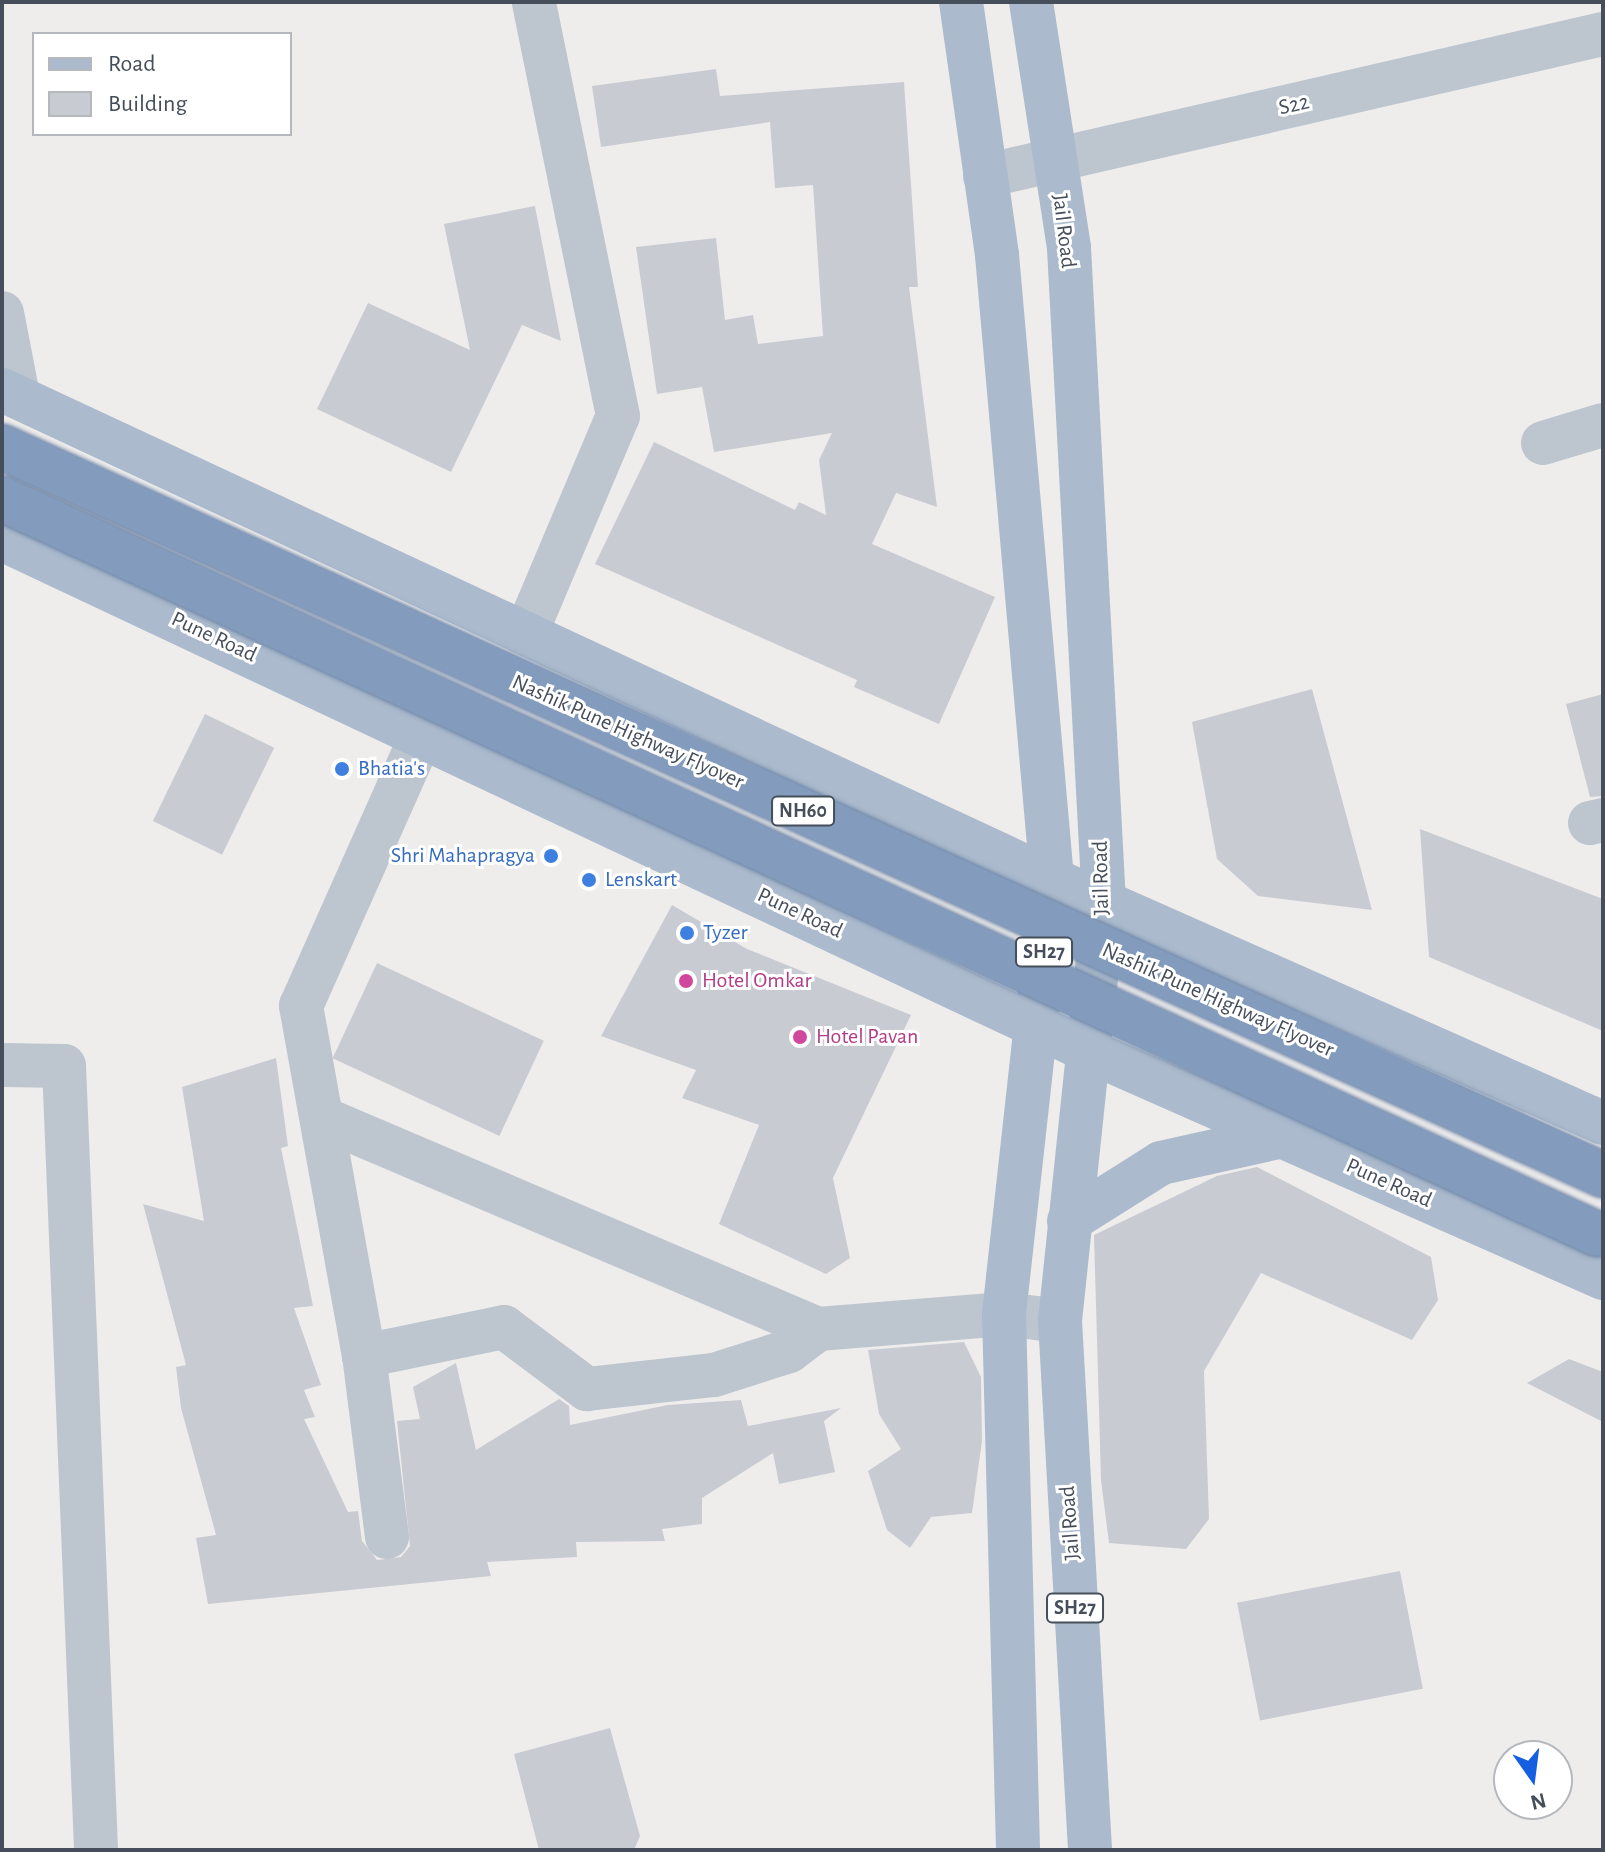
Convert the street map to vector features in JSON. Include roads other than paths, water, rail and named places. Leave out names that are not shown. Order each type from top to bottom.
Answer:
[{"type":"highway","name":"Nashik Pune Highway Flyover","points":[[2,447],[1603,1175]]},
{"type":"highway","name":"NH60","points":[[2,499],[1597,1234]]},
{"type":"main road","points":[[961,2],[985,176],[1052,879]]},
{"type":"main road","name":"Jail Road","points":[[1031,2],[1069,248],[1104,902],[1091,1052],[1069,1221],[1060,1321],[1090,1850]]},
{"type":"main road","points":[[10,393],[527,631],[1052,879],[1603,1123]]},
{"type":"main road","name":"Pune Road","points":[[2,539],[422,734],[1091,1052],[1603,1278]]},
{"type":"main road","name":"SH27","points":[[1004,1314],[1052,879]]},
{"type":"main road","points":[[1069,1221],[1161,1163],[1283,1136]]},
{"type":"main road","points":[[1004,1314],[1018,1850]]},
{"type":"street","points":[[527,631],[618,416],[534,2]]},
{"type":"street","name":"S22","points":[[985,176],[1603,34]]},
{"type":"street","points":[[2,313],[10,393]]},
{"type":"street","points":[[1543,443],[1603,425]]},
{"type":"street","points":[[387,1537],[364,1356],[301,1006],[422,734]]},
{"type":"street","points":[[2,1065],[64,1066],[96,1850]]},
{"type":"street","points":[[322,1118],[818,1329],[1004,1314],[1060,1321]]},
{"type":"street","points":[[364,1356],[504,1327],[587,1389],[714,1375],[789,1351],[818,1329]]},
{"type":"place","name":"Bhatia's","points":[[342,769]]},
{"type":"place","name":"Shri Mahapragya","points":[[551,856]]},
{"type":"place","name":"Lenskart","points":[[589,880]]},
{"type":"place","name":"Tyzer","points":[[687,933]]},
{"type":"place","name":"Hotel Omkar","points":[[686,981]]},
{"type":"place","name":"Hotel Pavan","points":[[800,1037]]}]
